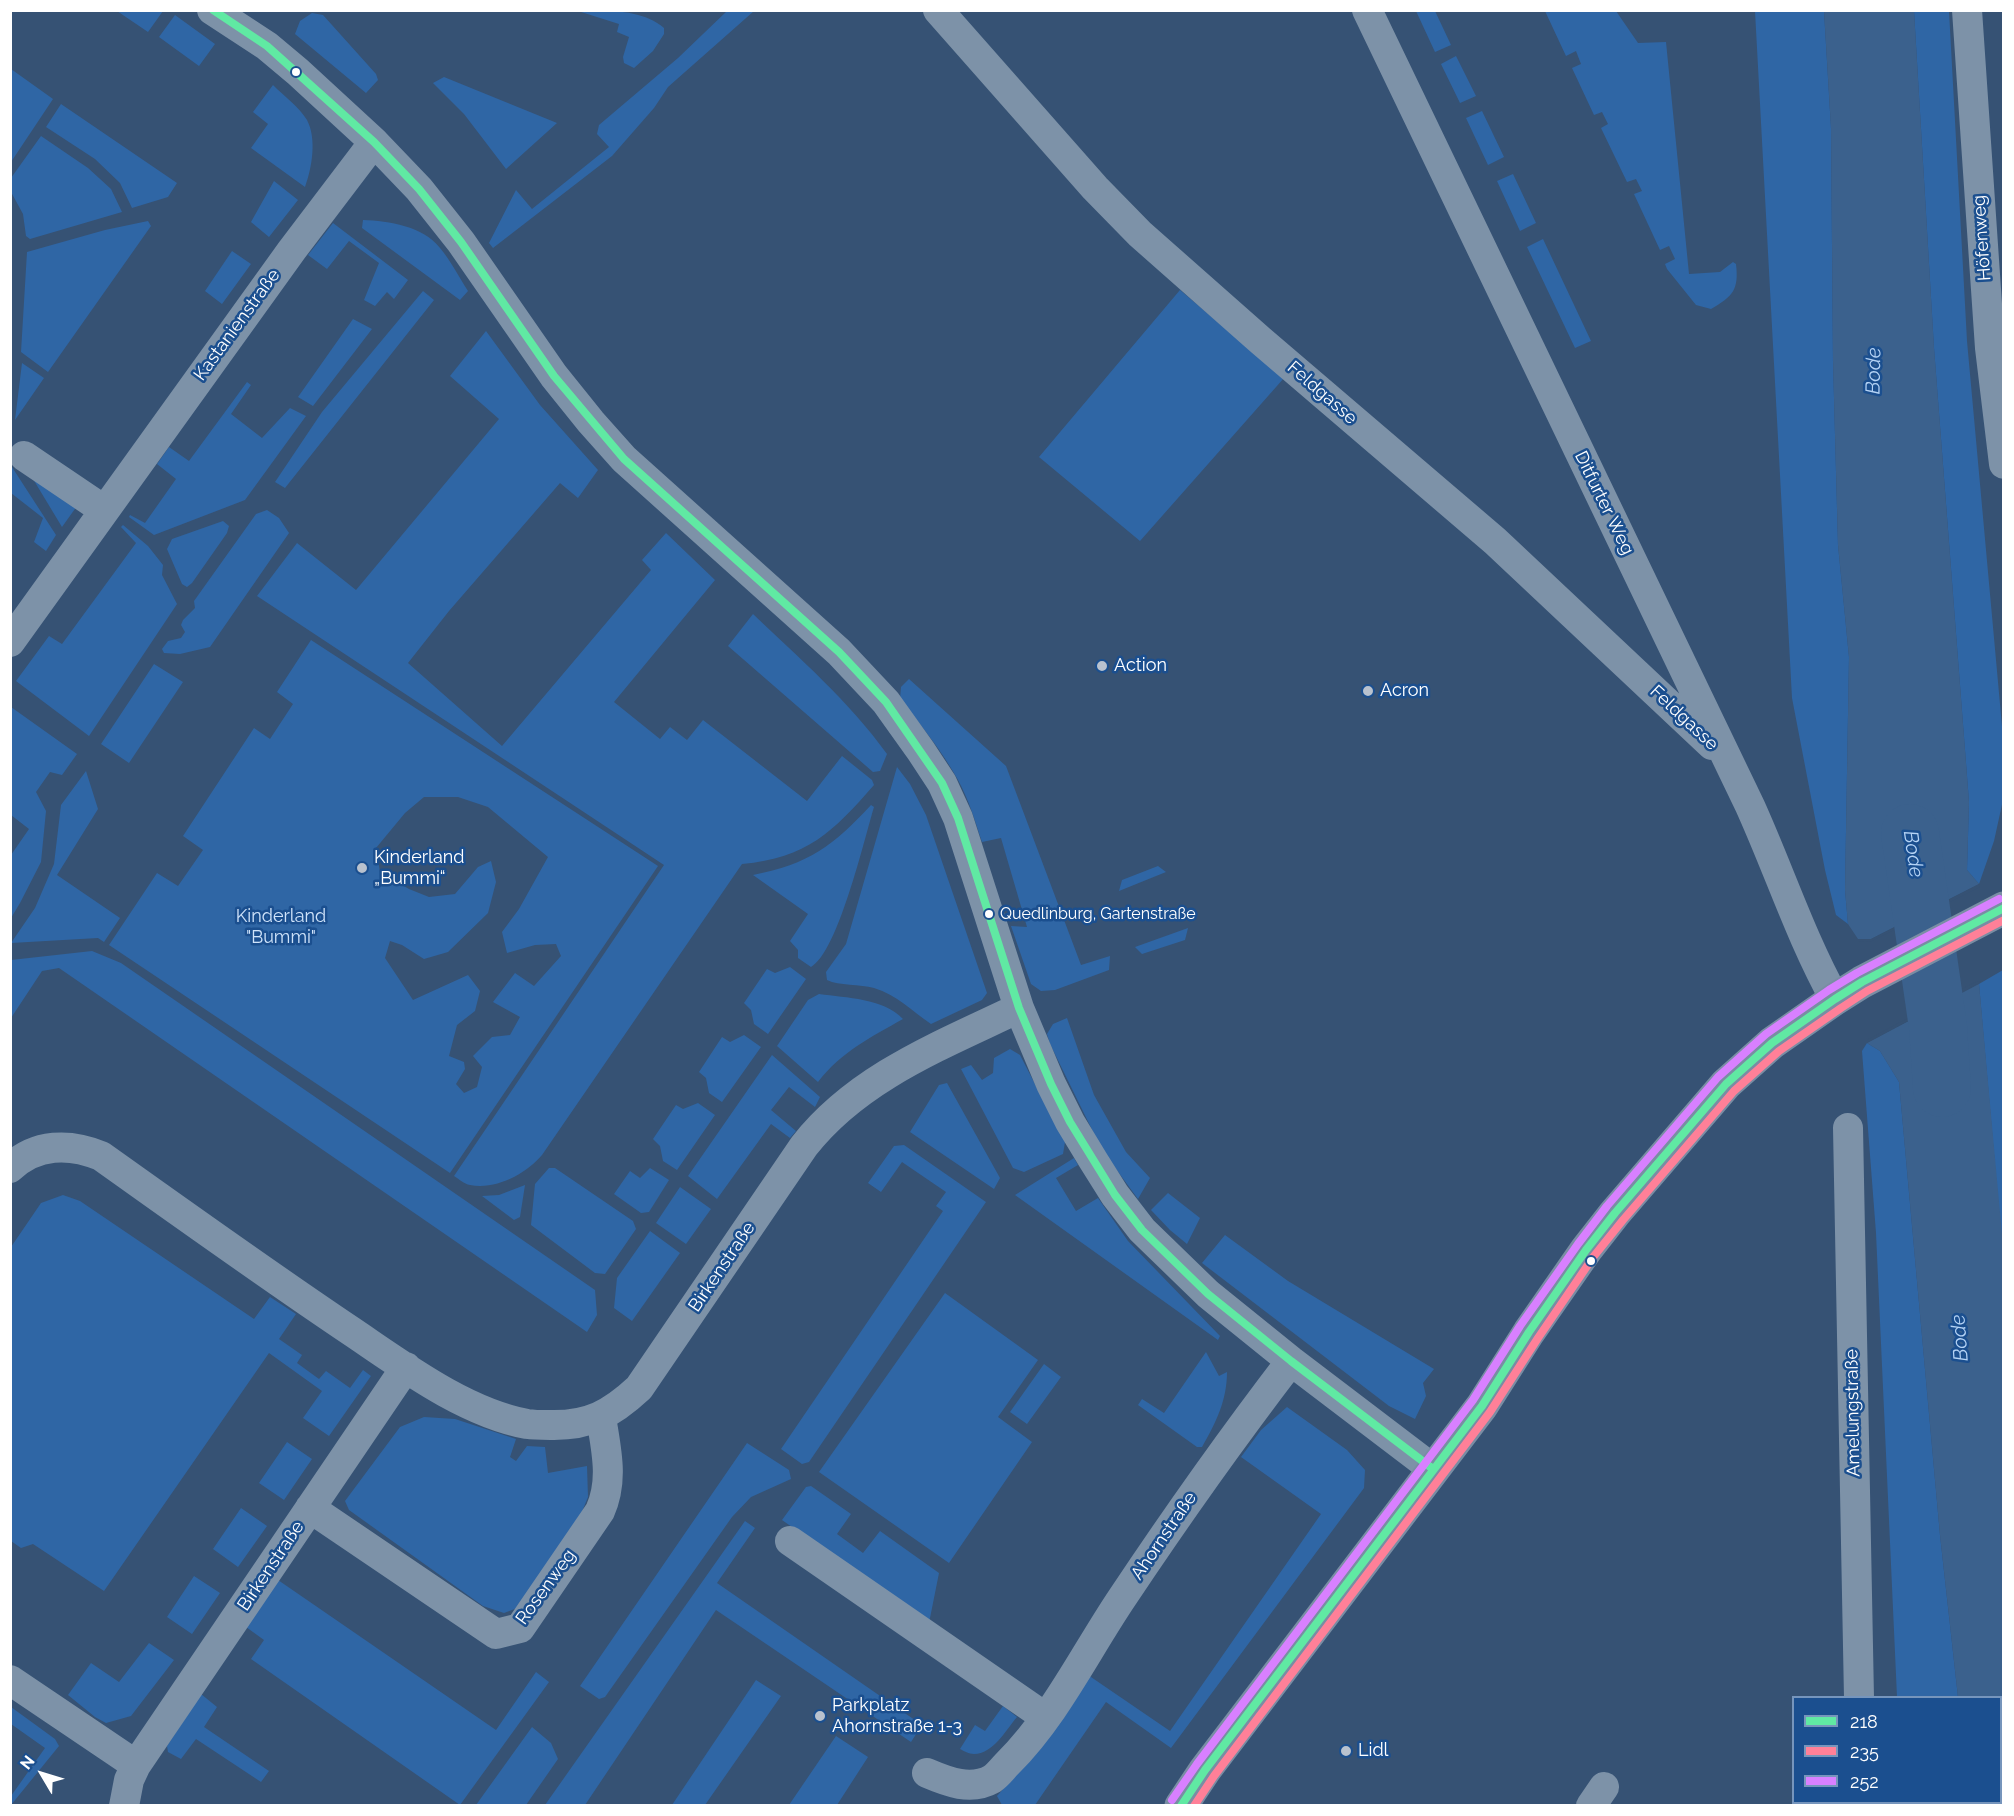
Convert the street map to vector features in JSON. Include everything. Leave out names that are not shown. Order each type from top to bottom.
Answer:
[{"type":"main road","points":[[1181,1806],[1212,1761],[1482,1406],[1529,1332],[1586,1250],[1726,1084],[1758,1054],[1849,991],[1996,912]]},
{"type":"street","points":[[212,10],[282,58],[374,142],[441,216],[554,376],[607,441],[624,459],[839,652],[886,702],[921,751],[950,800],[1019,1008],[1070,1122],[1115,1195],[1135,1221],[1172,1261],[1208,1294],[1291,1361],[1434,1469]]},
{"type":"street","name":"Feldgasse","points":[[938,10],[1095,188],[1140,234],[1495,541],[1725,757]]},
{"type":"street","name":"Ditfurter Weg","points":[[1367,10],[1774,859],[1818,968],[1849,991]]},
{"type":"street","name":"Höfenweg","points":[[1967,10],[1990,348],[2004,464]]},
{"type":"street","name":"Kastanienstraße","points":[[10,642],[292,250],[374,142]]},
{"type":"street","points":[[24,456],[104,510]]},
{"type":"street","name":"Birkenstraße","points":[[10,1168],[35,1152],[53,1147],[73,1147],[101,1156],[289,1290],[406,1367],[469,1404],[528,1424],[581,1423],[602,1417],[621,1405],[639,1388],[800,1152],[823,1124],[884,1075],[1019,1008]]},
{"type":"street","name":"Amelungstraße","points":[[1848,1128],[1858,1696]]},
{"type":"street","name":"Ahornstraße","points":[[927,1773],[963,1785],[976,1785],[993,1778],[1024,1746],[1045,1718],[1111,1615],[1212,1466],[1291,1361]]},
{"type":"street","name":"Birkenstraße","points":[[124,1806],[129,1780],[136,1765],[406,1367]]},
{"type":"street","name":"Rosenweg","points":[[310,1508],[496,1635],[520,1628],[606,1499],[608,1458],[602,1417]]},
{"type":"street","points":[[790,1541],[1045,1718]]},
{"type":"street","points":[[10,1680],[136,1765]]},
{"type":"green space","points":[[117,11],[163,11],[148,32]]},
{"type":"green space","points":[[578,11],[634,14],[645,17],[664,28],[664,34],[653,51],[634,68],[624,63],[623,57],[629,37],[617,32],[619,24]]},
{"type":"green space","points":[[727,11],[754,11],[668,87],[654,108],[612,156],[493,248],[489,243],[516,190],[532,209],[609,147],[597,134],[599,125],[678,58]]},
{"type":"green space","points":[[1416,11],[1435,11],[1451,45],[1435,52]]},
{"type":"green space","points":[[1545,11],[1616,11],[1638,43],[1666,42],[1689,274],[1720,272],[1733,262],[1736,264],[1733,291],[1725,300],[1711,309],[1696,305],[1667,269],[1665,264],[1675,259],[1669,246],[1660,250],[1634,194],[1642,191],[1636,179],[1627,182],[1601,128],[1608,124],[1602,112],[1594,115],[1572,68],[1581,64],[1576,51],[1566,56]]},
{"type":"green space","points":[[1755,11],[1824,11],[1831,128],[1833,361],[1838,545],[1849,657],[1845,890],[1848,924],[1836,915],[1825,870],[1792,698]]},
{"type":"green space","points":[[1914,11],[1949,11],[1967,341],[2003,737],[2003,800],[1994,841],[1979,884],[1967,870],[1969,802],[1934,348]]},
{"type":"green space","points":[[312,13],[323,15],[376,74],[378,80],[366,93],[295,34],[300,21]]},
{"type":"green space","points":[[175,15],[215,44],[199,66],[159,37]]},
{"type":"green space","points":[[1456,56],[1476,96],[1460,103],[1441,64]]},
{"type":"green space","points":[[11,69],[53,99],[11,162]]},
{"type":"green space","points":[[444,77],[557,123],[506,169],[464,114],[433,83]]},
{"type":"green space","points":[[273,85],[300,111],[310,128],[313,145],[310,171],[305,187],[251,148],[268,124],[253,112]]},
{"type":"green space","points":[[61,104],[177,183],[168,197],[132,208],[120,183],[95,159],[46,127]]},
{"type":"green space","points":[[1482,111],[1504,157],[1488,165],[1466,118]]},
{"type":"green space","points":[[41,136],[88,168],[111,189],[122,212],[30,239],[26,236],[23,214],[11,192],[11,178]]},
{"type":"green space","points":[[1513,174],[1536,223],[1520,231],[1497,181]]},
{"type":"green space","points":[[274,181],[298,200],[269,237],[251,222]]},
{"type":"green space","points":[[363,220],[394,223],[424,234],[444,253],[468,291],[460,300],[362,228]]},
{"type":"green space","points":[[148,221],[151,226],[48,372],[21,352],[27,252],[105,230]]},
{"type":"green space","points":[[333,223],[408,280],[394,299],[387,292],[375,306],[364,300],[379,263],[349,241],[327,269],[308,255]]},
{"type":"green space","points":[[1543,239],[1591,341],[1575,348],[1527,247]]},
{"type":"green space","points":[[232,251],[251,264],[222,304],[205,291]]},
{"type":"green space","points":[[1180,290],[1284,378],[1140,541],[1039,457]]},
{"type":"green space","points":[[423,291],[434,300],[285,488],[275,482],[322,412]]},
{"type":"green space","points":[[353,319],[372,329],[313,406],[298,397]]},
{"type":"green space","points":[[486,331],[540,405],[598,470],[578,498],[560,483],[449,611],[408,663],[502,746],[651,570],[642,560],[666,533],[715,580],[614,702],[660,739],[670,727],[687,740],[703,720],[807,801],[842,756],[872,780],[874,785],[831,829],[802,849],[765,861],[742,864],[542,1155],[528,1168],[510,1179],[480,1186],[464,1183],[454,1176],[664,865],[257,596],[297,543],[356,590],[499,419],[450,376]]},
{"type":"green space","points":[[22,363],[44,378],[15,420]]},
{"type":"green space","points":[[247,382],[251,385],[231,414],[262,438],[290,408],[306,416],[245,500],[154,535],[129,517],[130,515],[145,523],[176,479],[157,464],[169,447],[189,461]]},
{"type":"green space","points":[[10,464],[56,535],[46,551],[34,542],[43,518],[11,493]]},
{"type":"green space","points":[[27,469],[77,506],[62,527]]},
{"type":"green space","points":[[267,510],[279,518],[289,533],[210,647],[180,654],[164,653],[162,649],[168,641],[181,638],[185,632],[181,625],[195,608],[194,601],[256,514]]},
{"type":"green space","points":[[223,521],[229,526],[227,533],[187,587],[182,584],[167,549],[172,539]]},
{"type":"green space","points":[[123,525],[148,546],[163,565],[162,575],[177,604],[89,736],[16,681],[49,636],[62,644],[136,543],[121,527]]},
{"type":"green space","points":[[753,614],[823,681],[872,735],[887,754],[880,771],[873,772],[728,646]]},
{"type":"green space","name":"Kinderland \"Bummi\"","points":[[311,640],[658,866],[450,1173],[109,945],[157,873],[178,886],[203,850],[183,836],[254,728],[270,739],[293,704],[277,692]],"holes":[[[424,797],[458,797],[488,807],[548,857],[519,909],[502,932],[507,953],[535,945],[556,944],[561,956],[534,986],[515,973],[493,1002],[520,1017],[510,1035],[492,1037],[473,1056],[482,1067],[477,1087],[464,1093],[456,1084],[465,1069],[464,1062],[449,1056],[457,1025],[475,1011],[480,991],[468,975],[413,1000],[385,958],[390,941],[402,945],[424,959],[448,952],[488,913],[496,882],[491,861],[478,867],[455,894],[429,897],[409,889],[380,872],[376,848],[405,813]]]},
{"type":"green space","points":[[154,664],[183,682],[129,763],[101,744]]},
{"type":"green space","points":[[909,679],[1006,766],[1081,965],[1110,956],[1109,970],[1055,990],[1041,991],[1031,984],[1011,926],[1027,927],[1001,838],[982,842],[969,803],[952,769],[900,699],[901,687]]},
{"type":"green space","points":[[11,707],[77,754],[62,775],[50,772],[36,792],[46,811],[41,862],[11,918],[11,855],[29,829],[11,815]]},
{"type":"green space","points":[[897,767],[910,784],[926,815],[987,993],[982,1000],[931,1024],[882,991],[827,980],[826,972],[846,944]]},
{"type":"green space","points":[[86,771],[98,809],[57,875],[120,918],[104,942],[98,938],[11,943],[35,908],[54,864],[61,805]]},
{"type":"green space","points":[[871,805],[874,807],[849,894],[831,940],[821,957],[811,967],[798,958],[798,950],[790,941],[808,914],[753,875],[790,865],[819,851],[844,832]]},
{"type":"green space","points":[[1158,866],[1166,872],[1119,891],[1122,880]]},
{"type":"green space","points":[[1188,928],[1185,940],[1142,954],[1135,947]]},
{"type":"green space","points":[[92,951],[121,963],[595,1290],[597,1315],[587,1332],[59,968],[42,971],[11,1018],[11,960]]},
{"type":"green space","points":[[790,967],[806,979],[768,1034],[754,1024],[751,1010],[744,1003],[767,969],[775,973]]},
{"type":"green space","points":[[2003,970],[2003,1256],[1979,984]]},
{"type":"green space","points":[[819,994],[875,1003],[895,1012],[903,1019],[868,1039],[836,1062],[818,1082],[777,1046],[808,1000]]},
{"type":"green space","points":[[1067,1018],[1094,1095],[1126,1152],[1150,1178],[1138,1199],[1102,1150],[1050,1044],[1047,1034],[1053,1024]]},
{"type":"green space","points":[[744,1035],[761,1047],[722,1102],[709,1093],[706,1078],[699,1072],[722,1037],[730,1042]]},
{"type":"green space","points":[[1867,1043],[1880,1051],[1899,1082],[1940,1535],[1958,1696],[1897,1696],[1876,1233],[1862,1051]]},
{"type":"green space","points":[[1010,1049],[1020,1055],[1065,1142],[1063,1154],[1024,1172],[1013,1168],[961,1069],[971,1065],[982,1080],[993,1073],[994,1058]]},
{"type":"green space","points":[[772,1055],[820,1097],[815,1107],[789,1087],[771,1110],[796,1131],[790,1138],[771,1124],[717,1199],[688,1176]]},
{"type":"green space","points":[[947,1083],[1000,1178],[994,1189],[910,1132],[939,1085]]},
{"type":"green space","points":[[698,1103],[715,1115],[677,1170],[663,1161],[660,1146],[653,1139],[676,1105],[683,1109]]},
{"type":"green space","points":[[904,1145],[986,1202],[809,1462],[802,1464],[781,1449],[943,1211],[936,1206],[946,1192],[902,1162],[881,1192],[868,1183],[894,1146]]},
{"type":"green space","points":[[1074,1158],[1078,1165],[1056,1178],[1076,1211],[1098,1198],[1128,1241],[1220,1336],[1218,1340],[1015,1195]]},
{"type":"green space","points":[[549,1168],[555,1168],[633,1221],[636,1229],[605,1274],[595,1273],[531,1225],[535,1184]]},
{"type":"green space","points":[[650,1168],[669,1180],[649,1212],[641,1213],[614,1194],[630,1171],[640,1178]]},
{"type":"green space","points":[[525,1185],[520,1217],[514,1220],[482,1196],[499,1195]]},
{"type":"green space","points":[[680,1187],[711,1209],[686,1244],[656,1223]]},
{"type":"green space","points":[[1168,1193],[1200,1218],[1187,1244],[1151,1210]]},
{"type":"green space","points":[[63,1195],[80,1201],[254,1319],[270,1297],[296,1314],[279,1339],[302,1355],[297,1363],[319,1379],[326,1371],[350,1388],[363,1370],[371,1376],[329,1436],[303,1418],[322,1391],[269,1353],[104,1591],[33,1544],[21,1548],[11,1541],[11,1247],[41,1203]]},
{"type":"green space","points":[[650,1231],[680,1253],[632,1321],[614,1308],[617,1278]]},
{"type":"green space","points":[[1225,1235],[1288,1281],[1434,1369],[1423,1383],[1426,1396],[1415,1419],[1389,1406],[1202,1263]]},
{"type":"green space","points":[[945,1293],[1038,1360],[998,1417],[1032,1442],[949,1563],[819,1472]]},
{"type":"green space","points":[[1206,1352],[1219,1376],[1227,1372],[1223,1402],[1216,1420],[1202,1447],[1197,1447],[1138,1405],[1142,1399],[1164,1413]]},
{"type":"green space","points":[[1044,1364],[1061,1377],[1027,1424],[1010,1412]]},
{"type":"green space","points":[[1287,1407],[1347,1450],[1365,1470],[1364,1488],[1171,1748],[1106,1702],[1035,1805],[1002,1805],[997,1796],[1034,1754],[1088,1675],[1170,1731],[1321,1514],[1241,1457],[1261,1430]]},
{"type":"green space","points":[[424,1417],[455,1419],[516,1439],[510,1457],[516,1461],[527,1446],[545,1447],[548,1473],[587,1466],[588,1497],[581,1514],[520,1607],[504,1613],[483,1606],[349,1510],[345,1501],[400,1427]]},
{"type":"green space","points":[[287,1442],[312,1459],[284,1500],[259,1483]]},
{"type":"green space","points":[[747,1443],[789,1470],[791,1479],[751,1497],[732,1517],[605,1697],[599,1699],[580,1686]]},
{"type":"green space","points":[[811,1486],[851,1514],[837,1534],[863,1553],[880,1531],[939,1573],[929,1623],[782,1520],[806,1487]]},
{"type":"green space","points":[[241,1508],[267,1526],[238,1567],[213,1549]]},
{"type":"green space","points":[[745,1521],[755,1528],[717,1583],[922,1725],[911,1742],[716,1610],[585,1805],[545,1805]]},
{"type":"green space","points":[[194,1576],[220,1593],[192,1634],[167,1617]]},
{"type":"green space","points":[[278,1580],[496,1730],[536,1672],[549,1682],[460,1805],[251,1659],[264,1640],[246,1627]]},
{"type":"green space","points":[[149,1643],[174,1660],[131,1716],[106,1723],[68,1695],[91,1663],[119,1682]]},
{"type":"green space","points":[[756,1680],[781,1696],[705,1805],[672,1805]]},
{"type":"green space","points":[[201,1694],[217,1707],[204,1727],[269,1771],[261,1782],[196,1739],[181,1759],[168,1752],[167,1746]]},
{"type":"green space","points":[[1003,1706],[1017,1717],[993,1746],[981,1753],[972,1754],[960,1749],[975,1725],[985,1731]]},
{"type":"green space","points":[[11,1707],[55,1739],[59,1746],[11,1805],[11,1796],[45,1748],[11,1724]]},
{"type":"green space","points":[[532,1727],[551,1743],[558,1759],[526,1805],[476,1805]]},
{"type":"green space","points":[[836,1736],[868,1757],[837,1805],[789,1805]]},
{"type":"water","points":[[1824,11],[1914,11],[1934,348],[1969,802],[1967,870],[1979,884],[1871,939],[1858,939],[1848,924],[1845,890],[1849,657],[1838,545],[1833,361],[1831,128]]},
{"type":"water","points":[[1979,984],[2004,1256],[2003,1805],[1970,1804],[2002,1804],[2002,1696],[1958,1696],[1940,1535],[1899,1082],[1880,1051],[1867,1043]]},
{"type":"pier","points":[[1979,884],[1980,887],[1872,941],[1858,942],[1858,939],[1871,939]]},
{"type":"pier","points":[[1977,981],[1981,982],[1867,1043],[1867,1040]]},
{"type":"waterway","name":"Bode","points":[[1910,833],[1938,1027],[1942,1088]]},
{"type":"transit line","name":"218","points":[[213,10],[267,46],[374,142],[419,189],[461,242],[554,376],[624,459],[839,652],[886,702],[942,783],[958,818],[1019,1008],[1051,1084],[1070,1122],[1115,1195],[1142,1230],[1208,1294],[1291,1361],[1433,1469]]},
{"type":"transit line","name":"252","points":[[1172,1800],[1473,1400],[1520,1326],[1578,1244],[1607,1206],[1718,1077],[1766,1034],[1829,990],[1999,899]]},
{"type":"transit line","name":"218","points":[[1181,1806],[1205,1770],[1482,1406],[1529,1332],[1586,1250],[1726,1084],[1772,1043],[1835,999],[1862,982],[2004,908]]},
{"type":"transit line","name":"235","points":[[1194,1806],[1214,1776],[1490,1412],[1594,1256],[1734,1091],[1779,1051],[1867,991],[2004,920]]},
{"type":"place","name":"Action","points":[[1102,666]]},
{"type":"place","name":"Acron","points":[[1368,691]]},
{"type":"place","name":"Kinderland „Bummi“","points":[[362,868]]},
{"type":"place","name":"Quedlinburg, Gartenstraße","points":[[989,914]]},
{"type":"place","name":"Parkplatz Ahornstraße 1-3","points":[[820,1716]]},
{"type":"place","name":"Lidl","points":[[1346,1751]]}]
